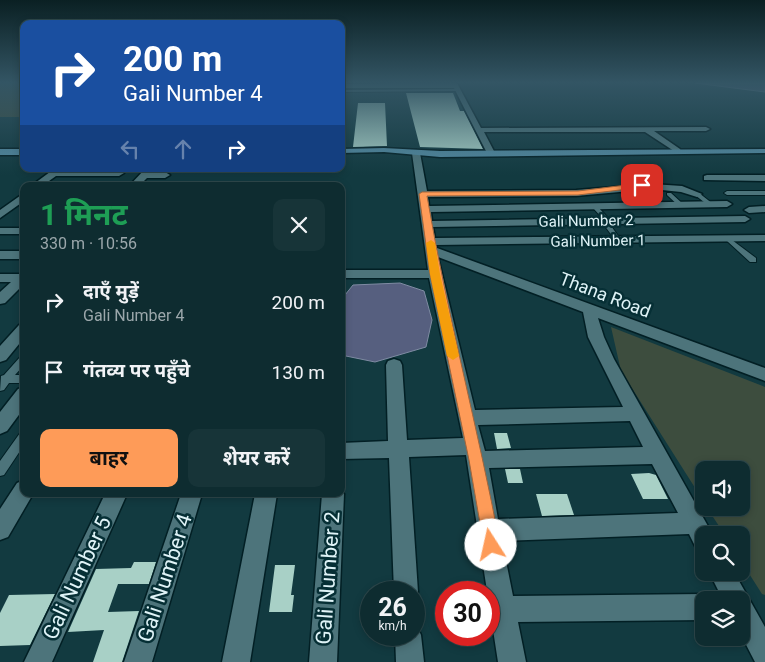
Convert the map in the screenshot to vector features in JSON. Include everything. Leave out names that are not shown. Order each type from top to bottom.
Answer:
[{"type":"street","points":[[470,114],[490,153]]},
{"type":"street","points":[[616,121],[625,129]]},
{"type":"street","points":[[546,122],[553,129]]},
{"type":"street","points":[[478,130],[516,126],[553,129],[706,129]]},
{"type":"street","points":[[646,129],[677,152]]},
{"type":"street","points":[[345,151],[440,154],[765,151]]},
{"type":"street","points":[[0,152],[20,152]]},
{"type":"street","points":[[416,153],[435,274],[475,453],[512,662]]},
{"type":"street","points":[[41,182],[55,172]]},
{"type":"street","points":[[87,172],[118,173]]},
{"type":"street","points":[[138,182],[147,172],[165,175]]},
{"type":"street","points":[[707,178],[765,178]]},
{"type":"street","points":[[425,209],[642,185],[675,188],[697,194]]},
{"type":"street","points":[[2,211],[20,199]]},
{"type":"street","points":[[425,209],[596,208],[727,204]]},
{"type":"street","name":"Gali Number 2","points":[[425,209],[606,221],[747,214],[765,210]]},
{"type":"street","points":[[2,211],[20,210]]},
{"type":"street","points":[[0,231],[20,231]]},
{"type":"street","name":"Gali Number 1","points":[[431,246],[618,240],[765,238]]},
{"type":"street","name":"Thana Road","points":[[431,246],[765,375]]},
{"type":"street","points":[[0,256],[20,255]]},
{"type":"street","points":[[345,274],[435,274]]},
{"type":"street","points":[[0,278],[20,278]]},
{"type":"street","points":[[0,300],[20,281]]},
{"type":"street","points":[[590,309],[596,337],[696,526]]},
{"type":"street","points":[[0,356],[20,333]]},
{"type":"street","points":[[394,365],[405,581]]},
{"type":"street","points":[[0,426],[20,399]]},
{"type":"street","points":[[467,418],[636,414]]},
{"type":"street","points":[[345,452],[399,449],[475,453],[658,455]]},
{"type":"street","points":[[0,530],[20,497]]},
{"type":"street","name":"Gali Number 5","points":[[38,662],[115,497]]},
{"type":"street","name":"Gali Number 4","points":[[138,662],[190,497]]},
{"type":"street","points":[[236,662],[265,497]]},
{"type":"street","name":"Gali Number 2","points":[[323,662],[333,497]]},
{"type":"street","points":[[488,530],[695,531]]},
{"type":"street","points":[[502,609],[695,607]]},
{"type":"street","points":[[750,626],[765,653]]},
{"type":"street","points":[[409,646],[410,662]]},
{"type":"lane","points":[[727,193],[765,193]]},
{"type":"lane","points":[[669,194],[682,206]]},
{"type":"lane","points":[[697,194],[711,205]]},
{"type":"lane","points":[[596,208],[618,240]]},
{"type":"lane","points":[[728,239],[753,260]]},
{"type":"lane","points":[[2,382],[20,362]]},
{"type":"lane","points":[[2,382],[20,380]]},
{"type":"lane","points":[[0,471],[20,442]]},
{"type":"green space","points":[[0,114],[20,114],[20,117],[0,117]]},
{"type":"green space","points":[[611,327],[765,387],[765,595],[762,594],[750,575],[750,526],[719,526],[712,516],[750,516],[750,461],[695,461],[695,488],[621,371]]},
{"type":"water","points":[[400,283],[424,291],[432,320],[426,347],[375,362],[345,356],[345,295],[353,285]]},
{"type":"building","points":[[357,114],[386,114],[387,146],[353,147]]},
{"type":"building","points":[[411,114],[465,114],[483,149],[420,147]]},
{"type":"building","points":[[494,433],[507,433],[511,448],[497,449]]},
{"type":"building","points":[[505,469],[520,469],[523,483],[508,483]]},
{"type":"building","points":[[649,473],[656,475],[668,499],[643,499],[631,474]]},
{"type":"building","points":[[536,494],[567,494],[574,515],[542,516]]},
{"type":"building","points":[[134,562],[156,562],[149,584],[118,584],[108,612],[139,611],[122,662],[93,662],[104,630],[68,632],[96,569],[131,568]]},
{"type":"building","points":[[275,565],[295,565],[291,595],[294,595],[292,612],[269,612]]},
{"type":"building","points":[[55,594],[30,645],[0,646],[0,613],[9,595]]},
{"type":"slow traffic","points":[[431,243],[435,274],[453,356]]},
{"type":"route","points":[[491,545],[477,460],[435,274],[422,194],[578,193],[642,185]]}]
